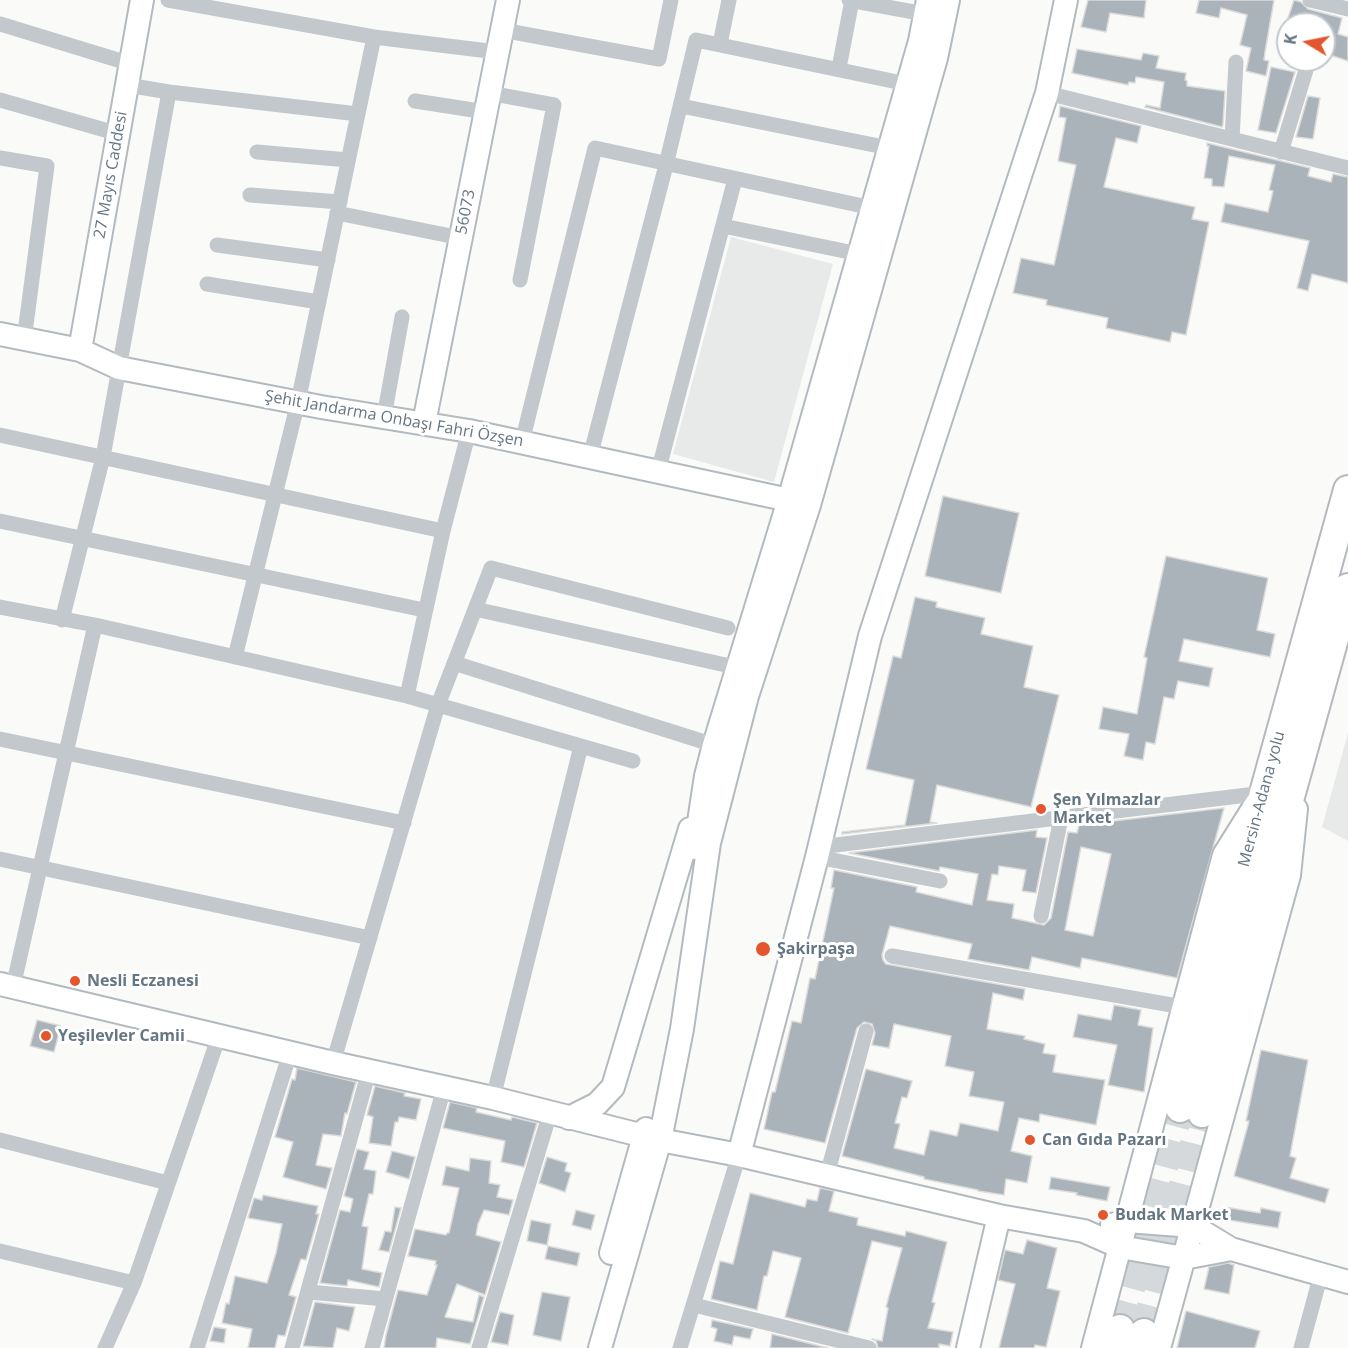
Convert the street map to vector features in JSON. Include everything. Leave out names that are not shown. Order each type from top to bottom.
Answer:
[{"type":"highway","name":"Mersin-Adana yolu","points":[[1348,490],[1264,793],[1191,1111],[1303,746],[1348,588]]},
{"type":"main road","name":"27 Mayıs Caddesi","points":[[80,350],[142,0]]},
{"type":"main road","name":"56073","points":[[424,423],[508,0]]},
{"type":"main road","points":[[600,1348],[652,1138],[682,1029],[709,843],[747,696],[809,505],[869,296],[936,58],[948,0]]},
{"type":"main road","points":[[739,1155],[818,852],[870,636],[1047,93],[1066,0]]},
{"type":"main road","points":[[560,1115],[597,1104],[614,1087],[714,745],[789,500],[927,7]]},
{"type":"main road","name":"Şehit Jandarma Onbaşı Fahri Özşen","points":[[0,334],[80,350],[119,368],[298,402],[470,431],[789,500]]},
{"type":"main road","points":[[1136,1341],[1184,1258],[1193,1226],[1289,875],[1303,746]]},
{"type":"main road","points":[[585,1348],[652,1138],[657,1086],[668,1028],[706,776]]},
{"type":"main road","points":[[1093,1348],[1224,855],[1264,793]]},
{"type":"main road","points":[[7,985],[333,1063],[493,1098],[652,1138],[739,1155],[999,1216],[1084,1232],[1120,1248],[1184,1258],[1231,1249]]},
{"type":"main road","points":[[968,1348],[999,1216]]},
{"type":"main road","points":[[1084,1232],[1126,1221],[1193,1226],[1231,1249],[1348,1282]]},
{"type":"street","points":[[168,0],[374,37],[500,41],[659,59],[671,0]]},
{"type":"street","points":[[720,44],[729,0]]},
{"type":"street","points":[[840,68],[851,0],[927,7]]},
{"type":"street","points":[[1310,0],[1348,9]]},
{"type":"street","points":[[0,24],[169,92],[358,114]]},
{"type":"street","points":[[235,657],[298,402],[374,37]]},
{"type":"street","points":[[590,457],[696,40],[840,68],[907,84]]},
{"type":"street","points":[[1232,140],[1236,62]]},
{"type":"street","points":[[1281,152],[1305,72]]},
{"type":"street","points":[[62,620],[103,457],[169,92]]},
{"type":"street","points":[[1047,93],[1348,168]]},
{"type":"street","points":[[0,100],[118,134]]},
{"type":"street","points":[[415,101],[554,105],[520,280]]},
{"type":"street","points":[[681,106],[889,148]]},
{"type":"street","points":[[522,442],[594,148],[872,208]]},
{"type":"street","points":[[257,152],[348,160]]},
{"type":"street","points":[[0,158],[47,166],[24,340]]},
{"type":"street","points":[[658,472],[735,179]]},
{"type":"street","points":[[250,195],[339,207],[461,238]]},
{"type":"street","points":[[723,226],[859,254]]},
{"type":"street","points":[[217,245],[328,260]]},
{"type":"street","points":[[207,284],[319,302]]},
{"type":"street","points":[[384,417],[402,317]]},
{"type":"street","points":[[407,696],[424,610],[470,431]]},
{"type":"street","points":[[0,435],[443,531]]},
{"type":"street","points":[[0,521],[424,610]]},
{"type":"street","points":[[333,1063],[438,705],[491,568],[728,628]]},
{"type":"street","points":[[2,608],[95,625],[407,696],[633,761]]},
{"type":"street","points":[[475,609],[739,668]]},
{"type":"street","points":[[7,985],[40,868],[95,625]]},
{"type":"street","points":[[454,663],[714,745]]},
{"type":"street","points":[[0,739],[404,822]]},
{"type":"street","points":[[493,1098],[581,746]]},
{"type":"street","points":[[818,852],[1061,818],[1264,793]]},
{"type":"street","points":[[1041,916],[1061,818]]},
{"type":"street","points":[[818,852],[940,880]]},
{"type":"street","points":[[0,859],[370,938]]},
{"type":"street","points":[[892,956],[1184,1007]]},
{"type":"street","points":[[826,1175],[866,1031]]},
{"type":"street","points":[[105,1348],[134,1283],[219,1036]]},
{"type":"street","points":[[197,1348],[290,1053]]},
{"type":"street","points":[[292,1348],[369,1071]]},
{"type":"street","points":[[372,1348],[444,1088]]},
{"type":"street","points":[[479,1348],[560,1115]]},
{"type":"street","points":[[0,1140],[168,1183]]},
{"type":"street","points":[[680,1348],[739,1155]]},
{"type":"street","points":[[0,1251],[134,1283]]},
{"type":"street","points":[[1301,1348],[1321,1274]]},
{"type":"street","points":[[309,1292],[385,1299]]},
{"type":"street","points":[[694,1305],[869,1348]]},
{"type":"shaded area","points":[[731,237],[833,264],[774,482],[673,454]]},
{"type":"shaded area","points":[[1348,733],[1348,841],[1322,827]]},
{"type":"building","points":[[1088,0],[1146,0],[1144,18],[1110,13],[1106,32],[1081,27]]},
{"type":"building","points":[[1199,0],[1274,0],[1264,60],[1269,61],[1266,76],[1246,71],[1251,48],[1240,45],[1247,15],[1221,8],[1219,18],[1196,13]]},
{"type":"building","points":[[1294,0],[1301,2],[1308,9],[1319,12],[1290,12]]},
{"type":"building","points":[[1336,16],[1342,18],[1338,34],[1348,37],[1348,61],[1336,57]]},
{"type":"building","points":[[1077,49],[1141,60],[1143,53],[1159,56],[1156,68],[1186,73],[1187,86],[1225,91],[1222,127],[1145,107],[1146,105],[1160,108],[1164,82],[1136,77],[1135,83],[1129,82],[1128,85],[1072,73]]},
{"type":"building","points":[[1271,67],[1276,68],[1276,72],[1295,72],[1276,133],[1258,130]]},
{"type":"building","points":[[1308,96],[1320,98],[1313,139],[1296,137]]},
{"type":"building","points":[[1060,106],[1141,126],[1137,143],[1116,138],[1104,187],[1195,207],[1192,219],[1209,222],[1186,335],[1172,332],[1170,342],[1106,328],[1108,318],[1046,305],[1047,300],[1013,293],[1021,258],[1054,265],[1076,165],[1058,161],[1066,118],[1059,117]]},
{"type":"building","points":[[1207,143],[1310,168],[1308,176],[1331,182],[1333,174],[1348,177],[1348,283],[1312,274],[1308,291],[1297,288],[1309,241],[1221,222],[1225,203],[1268,212],[1273,191],[1269,190],[1275,165],[1229,156],[1224,187],[1212,186],[1212,179],[1204,178],[1209,146]]},
{"type":"building","points":[[943,496],[1019,513],[1001,593],[925,576]]},
{"type":"building","points":[[1166,556],[1268,578],[1257,630],[1275,634],[1270,657],[1184,639],[1179,661],[1213,668],[1209,687],[1178,681],[1174,699],[1164,697],[1155,744],[1146,742],[1143,760],[1124,756],[1129,734],[1099,729],[1103,707],[1137,714],[1147,658],[1144,657]]},
{"type":"building","points":[[915,597],[937,602],[936,607],[985,618],[981,634],[1033,646],[1024,687],[1059,695],[1031,807],[937,785],[930,822],[937,823],[842,834],[842,832],[905,825],[914,780],[866,769],[893,656],[901,658]]},
{"type":"building","points":[[1224,808],[1177,978],[1082,958],[1080,968],[1032,957],[1029,970],[968,959],[972,944],[890,926],[882,955],[886,964],[1025,989],[1023,1000],[993,993],[987,1029],[1025,1036],[1024,1039],[1045,1044],[1043,1053],[1056,1055],[1053,1072],[1105,1080],[1096,1125],[1040,1114],[1039,1122],[1019,1118],[1011,1151],[1032,1156],[1027,1183],[1006,1179],[1004,1195],[924,1179],[924,1177],[842,1156],[866,1069],[912,1081],[907,1098],[902,1097],[895,1123],[900,1124],[894,1148],[924,1155],[930,1130],[957,1136],[960,1123],[998,1131],[1004,1102],[969,1096],[974,1072],[945,1066],[951,1036],[894,1024],[889,1048],[872,1045],[875,1033],[872,1024],[864,1022],[857,1028],[825,1143],[764,1129],[792,1021],[801,1023],[810,978],[815,979],[834,888],[831,888],[834,870],[917,887],[916,892],[972,905],[978,874],[940,867],[939,871],[849,853],[1037,830],[1036,837],[1047,838],[1036,893],[1022,891],[1026,870],[999,866],[998,875],[992,874],[987,900],[1014,904],[1012,918],[1044,925],[1051,918],[1068,832],[1077,833],[1079,825]],"holes":[[[1081,847],[1111,854],[1093,936],[1065,930]]]},
{"type":"building","points":[[1114,1005],[1141,1010],[1138,1025],[1153,1028],[1144,1092],[1108,1085],[1117,1045],[1073,1037],[1078,1014],[1111,1020]]},
{"type":"building","name":"Yeşilevler Camii","points":[[37,1020],[61,1026],[54,1052],[30,1046]]},
{"type":"building","points":[[1261,1050],[1308,1060],[1290,1156],[1296,1158],[1290,1178],[1329,1189],[1325,1203],[1234,1176],[1249,1121],[1246,1121]]},
{"type":"building","points":[[297,1068],[356,1082],[347,1114],[345,1113],[341,1136],[323,1134],[316,1165],[332,1168],[326,1189],[283,1177],[293,1142],[275,1137]]},
{"type":"building","points":[[375,1086],[421,1099],[416,1120],[399,1117],[398,1122],[395,1122],[391,1146],[369,1143],[373,1117],[367,1115]]},
{"type":"building","points":[[450,1102],[477,1108],[476,1112],[537,1123],[524,1167],[501,1162],[505,1141],[443,1128]]},
{"type":"building","points":[[357,1149],[369,1152],[364,1169],[376,1171],[373,1194],[369,1194],[362,1226],[368,1227],[362,1269],[382,1273],[379,1287],[348,1280],[347,1286],[320,1283],[340,1210],[350,1212],[353,1199],[344,1196]]},
{"type":"building","points":[[392,1151],[415,1157],[409,1179],[386,1172]]},
{"type":"building","points":[[547,1157],[567,1163],[565,1171],[571,1173],[565,1192],[539,1183]]},
{"type":"building","points":[[470,1158],[491,1161],[489,1183],[500,1185],[497,1197],[513,1200],[509,1215],[484,1210],[478,1224],[476,1235],[501,1242],[485,1295],[457,1284],[445,1317],[473,1322],[479,1295],[484,1297],[470,1344],[437,1338],[436,1348],[384,1348],[398,1290],[427,1295],[437,1265],[435,1265],[436,1261],[408,1256],[415,1229],[446,1235],[449,1233],[459,1188],[442,1185],[446,1166],[469,1171]]},
{"type":"building","points":[[1051,1177],[1110,1187],[1107,1201],[1049,1189]]},
{"type":"building","points":[[820,1188],[834,1191],[829,1211],[858,1218],[857,1225],[905,1236],[906,1231],[947,1242],[928,1328],[953,1332],[950,1346],[939,1344],[939,1348],[878,1348],[876,1341],[872,1339],[882,1341],[888,1308],[886,1307],[902,1248],[872,1241],[848,1333],[785,1317],[801,1258],[773,1251],[767,1276],[764,1276],[757,1310],[711,1299],[720,1261],[733,1264],[750,1193],[805,1207],[807,1199],[817,1201]]},
{"type":"building","points":[[263,1195],[318,1206],[316,1214],[319,1214],[306,1260],[301,1259],[289,1295],[296,1297],[285,1336],[278,1335],[275,1348],[248,1348],[252,1329],[222,1323],[235,1276],[267,1283],[282,1224],[248,1218],[254,1198],[262,1200]]},
{"type":"building","points":[[395,1207],[401,1208],[389,1252],[379,1250],[385,1231],[391,1232]]},
{"type":"building","points":[[1225,1207],[1260,1213],[1261,1208],[1281,1212],[1278,1228],[1222,1219]]},
{"type":"building","points":[[576,1210],[595,1215],[591,1230],[572,1225]]},
{"type":"building","points":[[531,1220],[551,1224],[547,1245],[527,1241]]},
{"type":"building","points":[[1027,1240],[1057,1248],[1047,1288],[1060,1291],[1046,1347],[1035,1345],[1034,1348],[999,1348],[1015,1284],[998,1280],[1005,1250],[1023,1254]]},
{"type":"building","points":[[548,1246],[580,1253],[577,1266],[545,1259]]},
{"type":"building","points":[[1228,1263],[1234,1265],[1229,1294],[1204,1289],[1209,1267]]},
{"type":"building","points":[[542,1292],[570,1297],[561,1341],[533,1335]]},
{"type":"building","points":[[315,1302],[355,1307],[349,1331],[337,1328],[333,1348],[303,1346]]},
{"type":"building","points":[[1186,1311],[1260,1331],[1255,1348],[1177,1348]]},
{"type":"building","points":[[500,1312],[514,1315],[508,1345],[491,1342]]},
{"type":"building","points":[[712,1320],[753,1329],[750,1339],[734,1336],[732,1345],[714,1341],[717,1329],[711,1327]]},
{"type":"building","points":[[214,1327],[226,1329],[224,1343],[210,1341]]},
{"type":"building","points":[[772,1334],[828,1348],[770,1348]]},
{"type":"tunnel","points":[[1120,1329],[1180,1108]]},
{"type":"tunnel","points":[[1144,1333],[1202,1113]]},
{"type":"place","name":"Şen Yılmazlar Market","points":[[1041,809]]},
{"type":"place","name":"Şakirpaşa","points":[[763,949]]},
{"type":"place","name":"Nesli Eczanesi","points":[[75,981]]},
{"type":"place","name":"Yeşilevler Camii","points":[[46,1036]]},
{"type":"place","name":"Can Gıda Pazarı","points":[[1030,1140]]},
{"type":"place","name":"Budak Market","points":[[1103,1215]]}]
